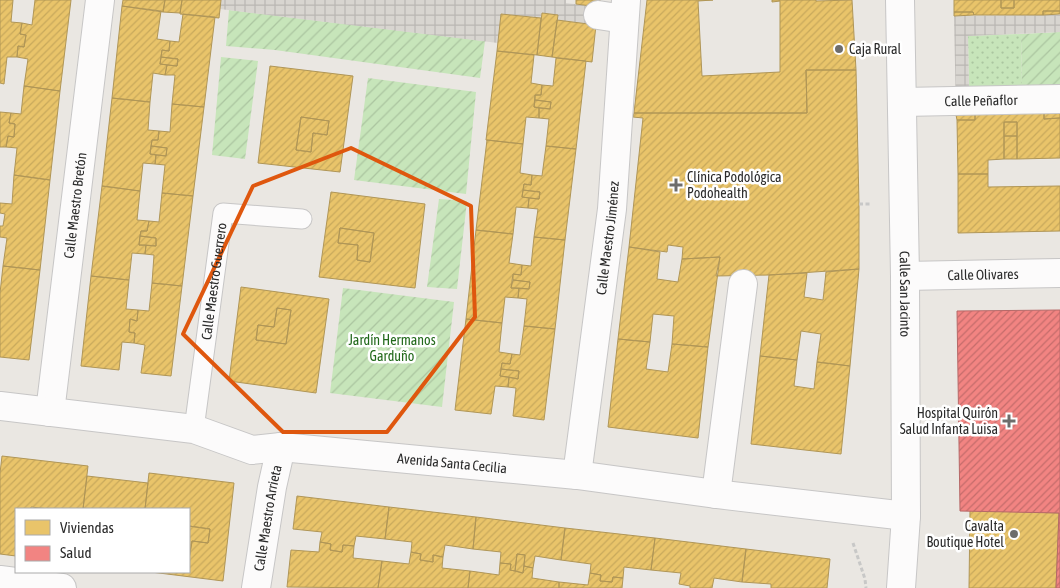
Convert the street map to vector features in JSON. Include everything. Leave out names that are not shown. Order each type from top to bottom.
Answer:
[{"type":"street","name":"Calle Maestro Bretón","points":[[50,412],[100,0]]},
{"type":"street","name":"Calle San Jacinto","points":[[900,0],[905,276],[906,516],[901,588]]},
{"type":"street","name":"Calle Maestro Jiménez","points":[[576,475],[612,209],[616,11]]},
{"type":"street","name":"Calle Peñaflor","points":[[902,102],[1060,98]]},
{"type":"street","name":"Calle Olivares","points":[[905,276],[1060,273]]},
{"type":"street","points":[[716,494],[743,284]]},
{"type":"street","name":"Avenida Santa Cecilia","points":[[0,406],[194,428],[252,450],[281,447],[576,475],[716,494],[906,516]]},
{"type":"street","name":"Calle Maestro Arrieta","points":[[256,588],[272,488],[281,447]]},
{"type":"street","points":[[0,580],[62,588]]},
{"type":"lane","name":"Calle Maestro Guerrero","points":[[194,428],[223,213],[302,219]]},
{"type":"path","points":[[852,539],[865,579],[866,588]]},
{"type":"highlighted area","points":[[351,148],[471,206],[475,317],[387,432],[283,432],[183,334],[253,186]]},
{"type":"green space","points":[[229,10],[485,41],[480,78],[275,50],[226,46]]},
{"type":"green space","points":[[1060,32],[1060,86],[1022,87],[1021,34]]},
{"type":"green space","points":[[1021,34],[1022,87],[969,90],[968,36]]},
{"type":"green space","points":[[221,57],[258,61],[245,159],[212,155]]},
{"type":"green space","points":[[368,78],[476,92],[466,194],[354,180]]},
{"type":"green space","points":[[439,199],[467,201],[457,289],[427,287]]},
{"type":"green space","name":"Jardín Hermanos Garduño","points":[[343,288],[454,302],[442,407],[330,393]]},
{"type":"shaded area","points":[[221,0],[566,0],[566,3],[599,7],[596,25],[557,20],[558,15],[542,13],[541,18],[502,14],[498,43],[220,9]]},
{"type":"shaded area","points":[[1060,15],[1060,32],[968,36],[969,90],[1060,86],[1060,113],[956,115],[954,16]]},
{"type":"building: Viviendas","points":[[0,0],[13,0],[11,22],[22,23],[20,34],[26,35],[24,47],[18,46],[17,57],[7,57],[4,84],[0,83]]},
{"type":"building: Viviendas","points":[[35,0],[71,0],[60,91],[24,86],[28,59],[17,57],[18,46],[24,47],[26,35],[20,34],[22,23],[32,25]]},
{"type":"building: Viviendas","points":[[123,0],[165,0],[163,12],[122,6]]},
{"type":"building: Viviendas","points":[[165,0],[182,0],[180,13],[163,12]]},
{"type":"building: Viviendas","points":[[182,0],[221,0],[219,18],[180,14]]},
{"type":"building: Viviendas","points":[[576,0],[600,0],[599,7],[576,4]]},
{"type":"building: Viviendas","points":[[647,0],[713,0],[698,1],[702,76],[780,72],[780,1],[772,2],[772,0],[852,0],[856,70],[806,70],[807,113],[634,113]]},
{"type":"building: Viviendas","points":[[954,0],[1001,0],[1001,8],[1014,8],[1014,0],[1060,0],[1060,11],[1043,11],[1043,15],[974,15],[973,12],[954,12]]},
{"type":"building: Viviendas","points":[[1001,0],[1014,0],[1014,8],[1001,8]]},
{"type":"building: Viviendas","points":[[122,6],[161,11],[157,39],[170,41],[169,51],[162,50],[160,64],[167,65],[165,75],[153,73],[150,102],[112,98]]},
{"type":"building: Viviendas","points":[[1043,11],[1060,11],[1060,14],[1043,15]]},
{"type":"building: Viviendas","points":[[954,12],[973,12],[974,15],[954,16]]},
{"type":"building: Viviendas","points":[[542,13],[558,15],[552,57],[537,55]]},
{"type":"building: Viviendas","points":[[183,14],[215,17],[204,107],[172,104],[175,75],[165,75],[167,65],[177,66],[178,59],[161,57],[162,50],[169,51],[170,41],[179,42]]},
{"type":"building: Viviendas","points":[[501,14],[541,18],[537,55],[497,51]]},
{"type":"building: Viviendas","points":[[557,20],[596,25],[592,62],[552,57]]},
{"type":"building: Viviendas","points":[[497,51],[534,55],[531,83],[542,85],[541,95],[535,95],[534,107],[539,108],[539,118],[526,117],[523,144],[486,140]]},
{"type":"building: Viviendas","points":[[161,57],[178,59],[177,66],[160,64]]},
{"type":"building: Viviendas","points":[[556,58],[586,61],[576,149],[546,146],[549,119],[539,118],[539,108],[550,109],[551,102],[535,100],[535,95],[541,95],[542,85],[553,86]]},
{"type":"building: Viviendas","points":[[270,66],[353,76],[340,172],[258,163]],"holes":[[[301,117],[329,121],[327,135],[313,133],[311,152],[296,150]]]},
{"type":"building: Viviendas","points":[[806,70],[856,70],[859,269],[769,275],[716,276],[720,257],[682,259],[683,247],[668,245],[667,252],[629,247],[643,118],[633,117],[634,113],[807,113]]},
{"type":"building: Viviendas","points":[[24,86],[60,91],[50,180],[14,175],[17,148],[6,147],[8,136],[14,137],[15,124],[9,123],[11,113],[21,114]]},
{"type":"building: Viviendas","points":[[112,98],[150,102],[148,130],[159,131],[158,140],[152,140],[150,154],[156,155],[155,164],[143,163],[140,191],[102,186]]},
{"type":"building: Viviendas","points":[[535,100],[551,102],[550,109],[534,107]]},
{"type":"building: Viviendas","points":[[172,104],[204,107],[193,196],[162,193],[165,165],[155,164],[156,155],[166,156],[167,148],[151,146],[152,140],[158,140],[159,131],[170,132]]},
{"type":"building: Viviendas","points":[[0,112],[11,113],[9,123],[15,124],[14,137],[8,136],[6,147],[0,147]]},
{"type":"building: Viviendas","points":[[1044,113],[1044,119],[1060,118],[1060,158],[1017,159],[1017,122],[1004,122],[1004,159],[988,160],[988,174],[958,174],[957,120],[975,120],[975,114]]},
{"type":"building: Viviendas","points":[[1044,113],[1060,113],[1060,118],[1044,119]]},
{"type":"building: Viviendas","points":[[975,114],[975,120],[957,120],[956,115]]},
{"type":"building: Viviendas","points":[[301,117],[329,121],[327,135],[313,133],[311,152],[296,150]]},
{"type":"building: Viviendas","points":[[1004,122],[1017,122],[1017,136],[1004,136]]},
{"type":"building: Viviendas","points":[[1004,136],[1017,136],[1017,159],[1004,159]]},
{"type":"building: Viviendas","points":[[487,140],[523,144],[520,173],[532,175],[531,185],[524,184],[522,197],[529,198],[528,208],[516,207],[513,234],[476,230]]},
{"type":"building: Viviendas","points":[[151,146],[167,148],[166,156],[150,154]]},
{"type":"building: Viviendas","points":[[546,146],[576,149],[565,240],[534,237],[538,209],[528,208],[529,198],[539,199],[540,192],[523,190],[524,184],[531,185],[532,175],[542,176]]},
{"type":"building: Viviendas","points":[[958,174],[988,174],[988,187],[1060,186],[1060,231],[958,233]]},
{"type":"building: Viviendas","points":[[14,175],[50,180],[40,270],[3,266],[7,238],[0,237],[0,226],[3,226],[5,214],[0,213],[0,203],[12,204]]},
{"type":"building: Viviendas","points":[[102,186],[140,191],[137,220],[149,221],[147,231],[141,231],[140,236],[139,245],[146,245],[145,254],[132,253],[129,280],[91,276]]},
{"type":"building: Viviendas","points":[[523,190],[540,192],[539,199],[522,197]]},
{"type":"building: Viviendas","points":[[331,192],[425,204],[415,288],[319,277]],"holes":[[[340,228],[374,233],[370,262],[357,260],[358,245],[338,243]]]},
{"type":"building: Viviendas","points":[[162,193],[193,196],[182,286],[152,283],[154,255],[145,254],[146,245],[156,246],[156,238],[140,236],[141,231],[147,231],[149,221],[159,222]]},
{"type":"building: Viviendas","points":[[340,228],[374,233],[370,262],[357,260],[358,245],[338,243]]},
{"type":"building: Viviendas","points":[[476,230],[513,234],[509,263],[522,265],[521,275],[513,274],[511,288],[519,288],[518,298],[505,297],[502,323],[466,319]]},
{"type":"building: Viviendas","points":[[140,236],[156,238],[156,246],[139,245]]},
{"type":"building: Viviendas","points":[[534,237],[565,240],[555,329],[524,326],[527,299],[518,298],[519,288],[529,289],[530,282],[513,280],[513,274],[521,275],[522,265],[531,266]]},
{"type":"building: Viviendas","points":[[629,247],[660,252],[657,279],[678,282],[682,259],[720,257],[708,347],[672,344],[674,316],[653,314],[650,342],[618,339]]},
{"type":"building: Viviendas","points":[[3,266],[40,270],[29,360],[0,357],[0,293]]},
{"type":"building: Viviendas","points":[[859,269],[850,366],[817,362],[821,334],[801,331],[797,360],[760,356],[769,275],[807,273],[804,297],[823,300],[826,272]]},
{"type":"building: Viviendas","points":[[91,276],[129,280],[126,309],[138,310],[137,321],[130,319],[129,332],[135,333],[134,343],[122,342],[119,370],[81,366]]},
{"type":"building: Viviendas","points":[[513,280],[530,282],[529,289],[511,288]]},
{"type":"building: Viviendas","points":[[152,283],[182,286],[171,376],[141,373],[145,345],[134,343],[135,333],[129,332],[130,319],[137,321],[138,310],[149,311]]},
{"type":"building: Viviendas","points":[[241,287],[329,299],[316,393],[229,381]],"holes":[[[277,308],[291,310],[286,344],[256,340],[258,325],[274,327]]]},
{"type":"building: Viviendas","points":[[277,308],[291,310],[286,344],[256,340],[258,325],[274,327]]},
{"type":"building: Viviendas","points":[[466,319],[502,323],[499,352],[512,354],[510,364],[502,363],[500,376],[509,377],[508,387],[495,386],[491,414],[455,410]]},
{"type":"building: Viviendas","points":[[524,326],[555,329],[544,420],[513,416],[516,388],[508,387],[509,377],[518,379],[519,371],[501,369],[502,363],[510,364],[512,354],[520,355]]},
{"type":"building: Viviendas","points":[[618,339],[650,342],[646,369],[668,372],[672,344],[708,347],[698,438],[608,427]]},
{"type":"building: Viviendas","points":[[760,356],[797,360],[794,386],[814,389],[817,362],[850,366],[841,454],[751,444]]},
{"type":"building: Viviendas","points":[[501,369],[519,371],[518,379],[500,376]]},
{"type":"building: Viviendas","points":[[2,456],[88,466],[83,508],[15,508],[15,556],[0,554],[0,473]]},
{"type":"building: Viviendas","points":[[149,473],[234,483],[223,581],[159,573],[190,573],[192,541],[208,543],[210,529],[190,526],[190,508],[145,508]]},
{"type":"building: Viviendas","points":[[87,476],[148,483],[145,508],[83,508]]},
{"type":"building: Viviendas","points":[[297,496],[389,507],[385,539],[356,536],[354,546],[343,545],[342,552],[330,550],[331,544],[320,542],[322,532],[293,529]]},
{"type":"building: Viviendas","points":[[389,507],[476,517],[473,549],[445,545],[443,557],[433,555],[433,562],[420,560],[421,554],[411,552],[412,542],[385,539]]},
{"type":"building: Viviendas","name":"Cavalta Boutique Hotel","points":[[970,510],[1059,513],[1056,588],[969,588]]},
{"type":"building: Viviendas","points":[[476,517],[565,528],[561,560],[535,556],[533,568],[524,566],[525,555],[517,554],[515,571],[510,570],[511,564],[500,563],[501,552],[473,549]]},
{"type":"building: Viviendas","points":[[190,526],[210,529],[208,543],[192,541],[190,553]]},
{"type":"building: Viviendas","points":[[565,528],[655,538],[651,570],[624,567],[623,578],[613,577],[612,582],[600,581],[601,575],[590,573],[591,564],[561,560]]},
{"type":"building: Viviendas","points":[[655,538],[746,549],[742,582],[714,578],[712,588],[690,588],[690,586],[679,584],[681,573],[651,570]]},
{"type":"building: Viviendas","points":[[320,542],[331,544],[330,550],[342,552],[343,545],[354,546],[353,558],[382,561],[378,588],[287,587],[291,550],[319,552]]},
{"type":"building: Viviendas","points":[[746,549],[830,559],[827,588],[771,588],[771,584],[742,582]]},
{"type":"building: Viviendas","points":[[411,552],[421,554],[420,560],[433,562],[433,555],[443,557],[442,568],[470,571],[468,588],[378,588],[382,561],[409,564]]},
{"type":"building: Viviendas","points":[[517,554],[525,555],[523,573],[515,571]]},
{"type":"building: Viviendas","points":[[500,563],[511,564],[510,570],[523,573],[524,566],[533,568],[532,578],[559,582],[559,588],[468,588],[470,571],[499,575]]},
{"type":"building: Viviendas","points":[[590,573],[601,575],[600,581],[612,582],[613,577],[623,578],[622,588],[559,588],[559,582],[588,585]]},
{"type":"building: Salud","name":"Hospital Quirón Salud Infanta Luisa","points":[[1060,310],[1060,588],[1056,588],[1059,513],[960,511],[957,311]]},
{"type":"place","name":"Caja Rural","points":[[839,49]]},
{"type":"place","name":"Clínica Podológica Podohealth","points":[[676,185]]},
{"type":"place","name":"Hospital Quirón Salud Infanta Luisa","points":[[1009,421]]},
{"type":"place","name":"Cavalta Boutique Hotel","points":[[1014,534]]}]
